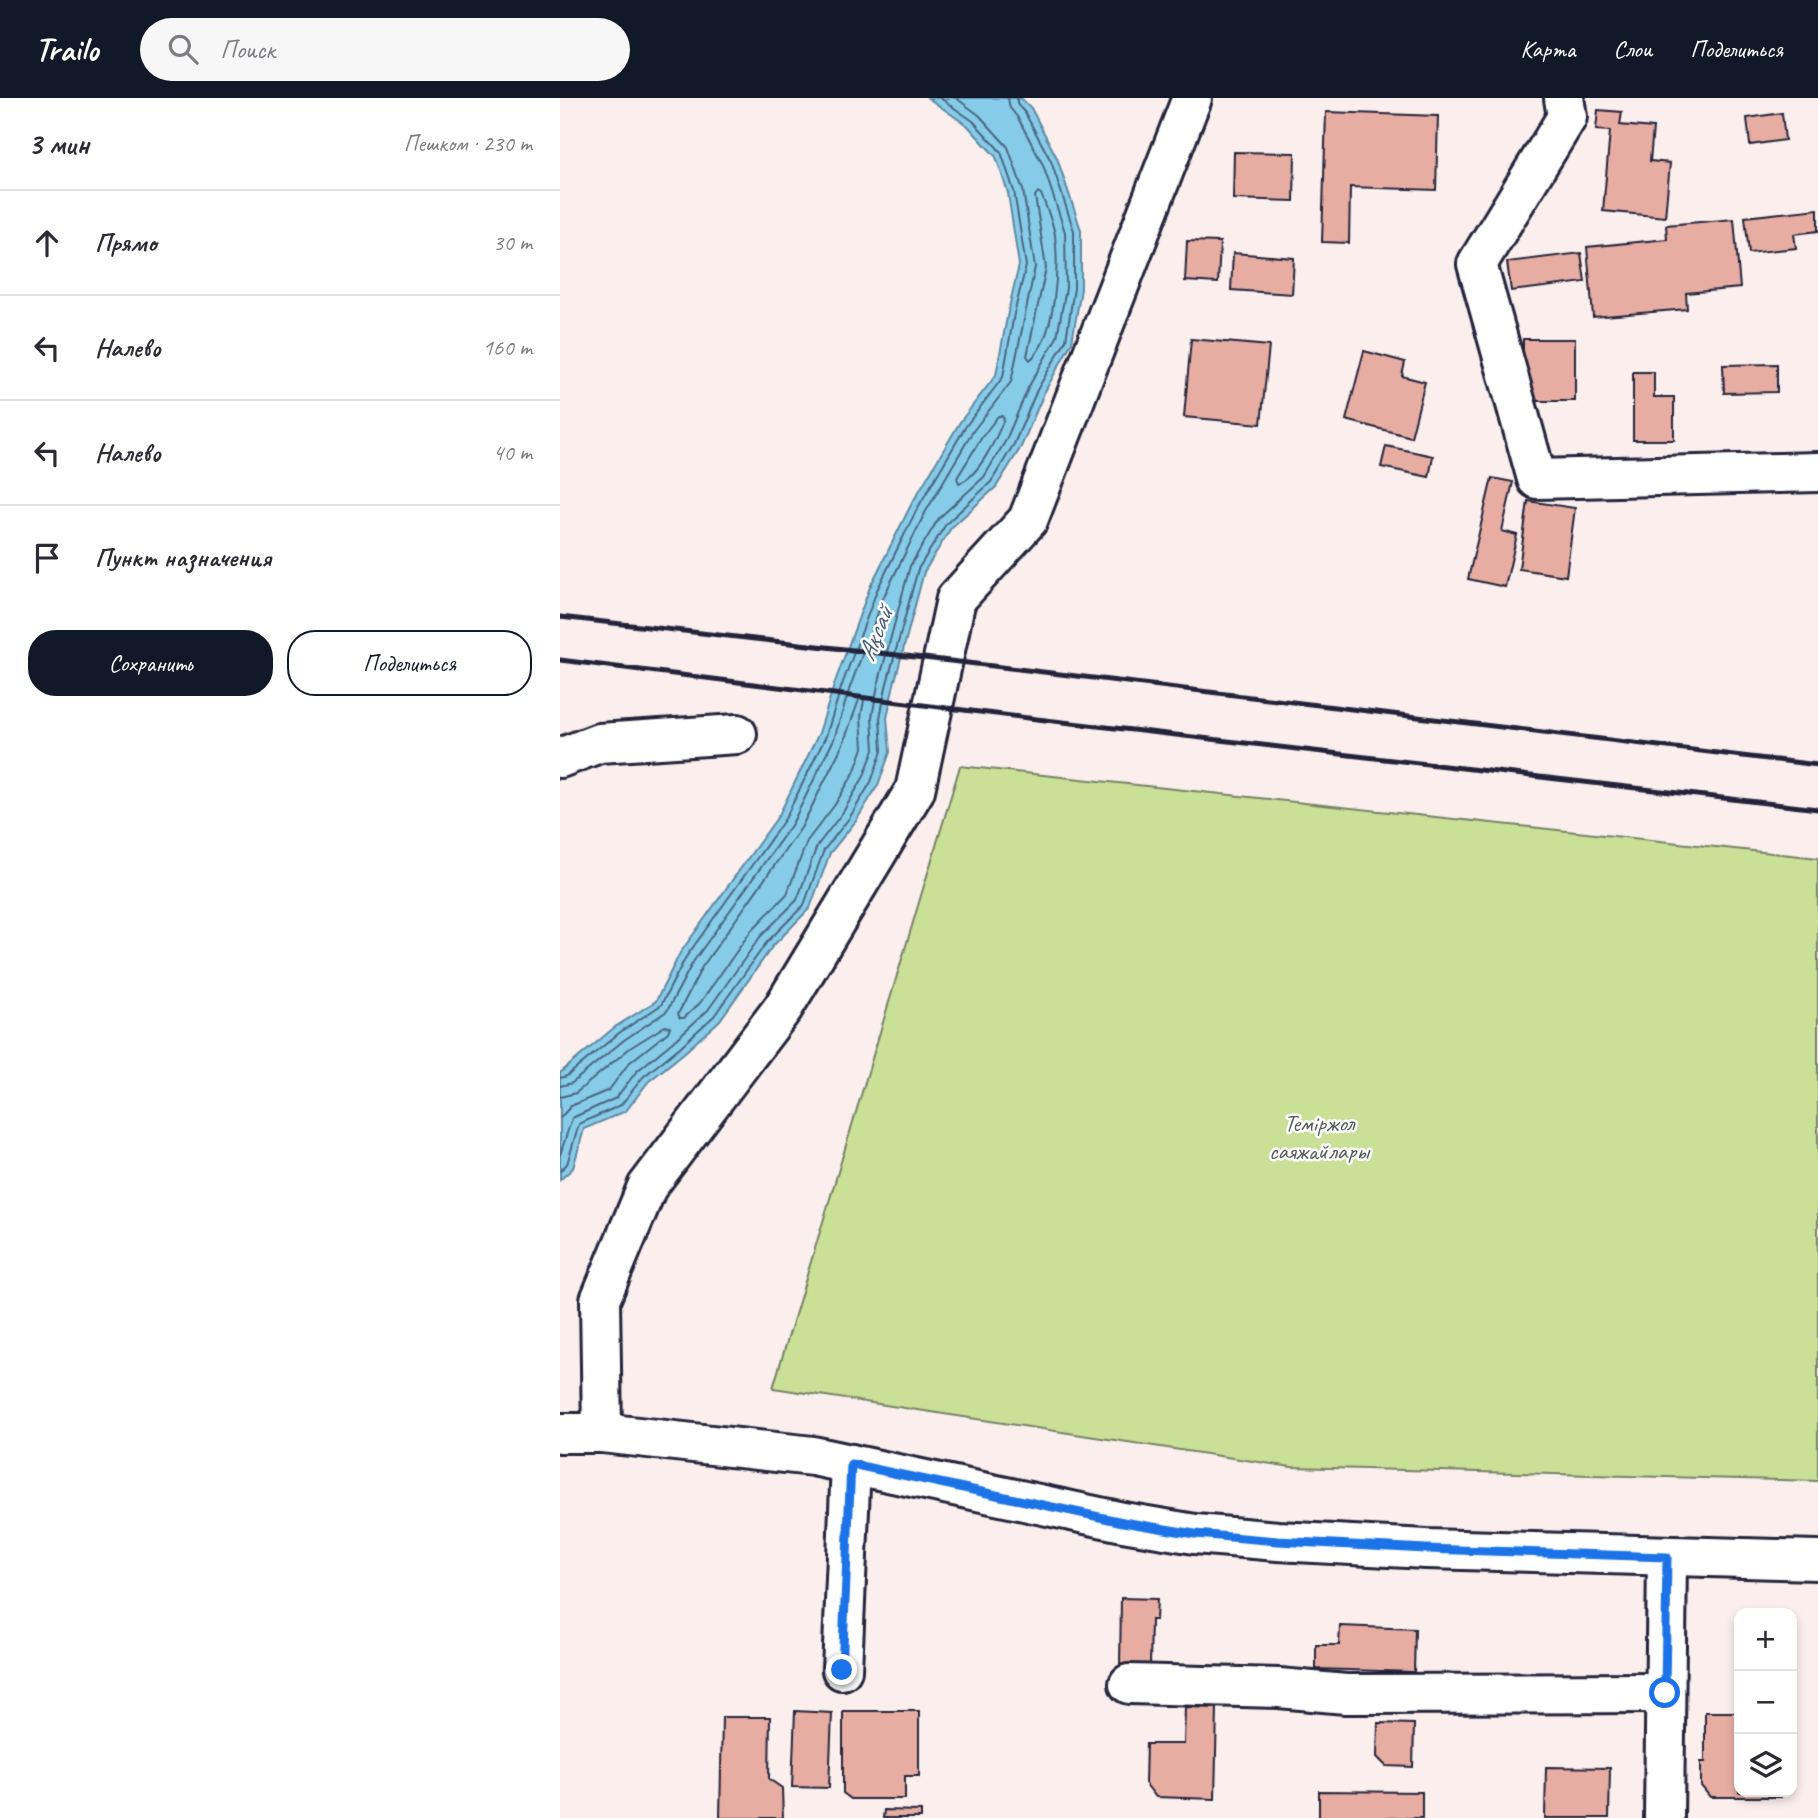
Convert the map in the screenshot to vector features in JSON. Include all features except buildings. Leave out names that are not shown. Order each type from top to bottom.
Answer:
[{"type":"street","points":[[602,1433],[600,1300],[647,1187],[783,1008],[915,790],[956,599],[1028,520],[1192,98]]},
{"type":"street","points":[[1564,98],[1567,117],[1477,264],[1538,480],[1818,472]]},
{"type":"street","points":[[560,758],[599,743],[737,734]]},
{"type":"street","points":[[560,1433],[602,1433],[813,1456],[1123,1522],[1195,1534],[1426,1549],[1818,1559]]},
{"type":"street","points":[[842,1670],[851,1464]]},
{"type":"street","points":[[1664,1818],[1667,1557]]},
{"type":"street","points":[[1129,1684],[1279,1688],[1346,1694],[1665,1693]]},
{"type":"green space","name":"Теміржол саяжайлары","points":[[960,766],[1818,858],[1818,1481],[1292,1467],[773,1388]]},
{"type":"water","name":"Ақсай","points":[[928,98],[1021,98],[1031,108],[1057,158],[1081,230],[1081,289],[1072,342],[1044,393],[1021,447],[996,487],[951,528],[924,572],[887,718],[890,752],[878,785],[856,821],[830,853],[810,908],[772,947],[720,1020],[648,1082],[626,1111],[584,1129],[573,1168],[560,1180],[560,1073],[615,1027],[656,1001],[680,953],[779,815],[819,733],[870,587],[911,505],[960,422],[996,375],[1019,265],[1008,193],[996,157],[968,126]]},
{"type":"railway","points":[[560,617],[1818,765]]},
{"type":"railway","points":[[560,660],[1028,718],[1818,809]]},
{"type":"route","points":[[842,1670],[851,1464],[1123,1522],[1195,1534],[1426,1549],[1667,1557],[1665,1693]]}]
